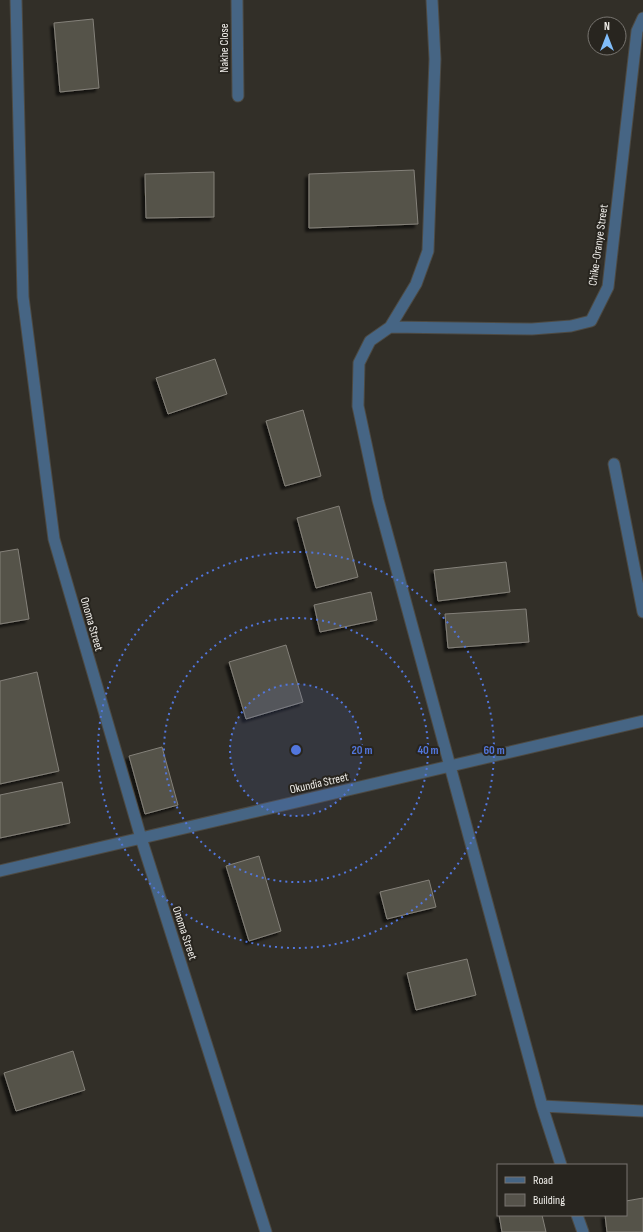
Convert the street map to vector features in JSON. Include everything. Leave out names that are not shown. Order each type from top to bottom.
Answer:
[{"type":"street","name":"Onoma Street","points":[[16,0],[22,297],[54,539],[141,838],[266,1232]]},
{"type":"street","name":"Nakhe Close","points":[[237,0],[238,96]]},
{"type":"street","points":[[432,0],[434,59],[428,251],[416,284],[390,327],[370,341],[359,363],[358,406],[378,500],[542,1106],[561,1164]]},
{"type":"street","name":"Chike-Oranye Street","points":[[390,327],[532,329],[571,326],[591,321],[608,286],[637,31],[643,18]]},
{"type":"street","points":[[614,464],[643,612]]},
{"type":"street","name":"Okundia Street","points":[[0,871],[643,721]]},
{"type":"street","points":[[542,1106],[643,1111]]},
{"type":"street","points":[[577,1216],[583,1232]]},
{"type":"building","points":[[93,19],[99,88],[60,92],[54,23]]},
{"type":"building","points":[[414,170],[418,224],[309,228],[309,174]]},
{"type":"building","points":[[214,172],[214,217],[146,218],[145,174]]},
{"type":"building","points":[[215,359],[227,394],[168,414],[156,378]]},
{"type":"building","points":[[303,410],[321,476],[285,486],[266,421]]},
{"type":"building","points":[[339,506],[358,577],[316,588],[297,518]]},
{"type":"building","points":[[18,549],[29,619],[0,624],[0,552]]},
{"type":"building","points":[[506,562],[510,592],[438,601],[434,570]]},
{"type":"building","points":[[371,592],[377,620],[320,632],[314,605]]},
{"type":"building","points":[[526,609],[529,642],[448,648],[445,614]]},
{"type":"building","points":[[286,645],[303,702],[246,719],[229,662]]},
{"type":"building","points":[[37,672],[59,771],[0,784],[0,681]]},
{"type":"building","points":[[162,747],[178,805],[145,814],[129,756]]},
{"type":"building","points":[[62,782],[70,823],[0,838],[0,795]]},
{"type":"building","points":[[259,856],[281,931],[249,941],[226,866]]},
{"type":"building","points":[[429,880],[436,907],[387,919],[380,892]]},
{"type":"building","points":[[467,959],[476,995],[416,1010],[407,973]]},
{"type":"building","points":[[73,1051],[85,1090],[16,1111],[4,1073]]},
{"type":"building","points":[[643,1198],[643,1232],[607,1232],[605,1216],[627,1216],[627,1201]]},
{"type":"building","points":[[499,1216],[542,1216],[546,1232],[502,1232]]}]
